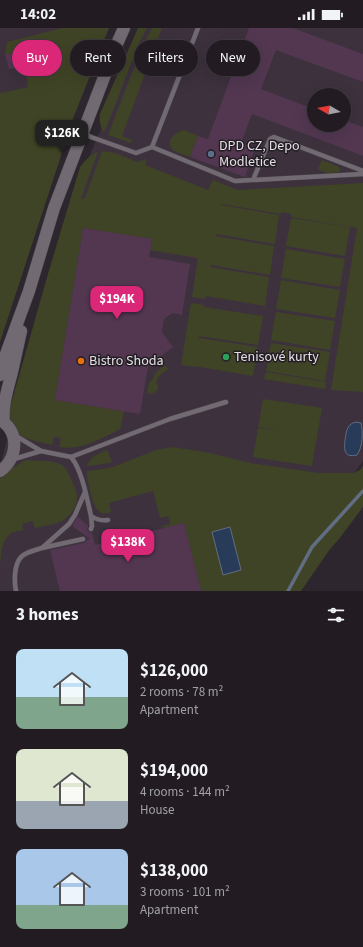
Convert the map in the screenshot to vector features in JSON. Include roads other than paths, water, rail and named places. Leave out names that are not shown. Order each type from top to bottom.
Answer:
[{"type":"main road","points":[[0,375],[29,291],[54,208],[124,28]]},
{"type":"main road","points":[[0,471],[5,468],[10,461],[14,448],[13,434],[9,427],[2,421],[4,401],[15,359],[29,291]]},
{"type":"lane","points":[[152,147],[198,28]]},
{"type":"lane","points":[[83,133],[136,153],[152,147],[235,181],[363,174]]},
{"type":"lane","points":[[253,180],[270,139],[274,137],[363,171]]},
{"type":"lane","points":[[13,434],[20,440],[41,451],[71,457],[170,419],[226,402]]},
{"type":"lane","points":[[10,461],[18,457],[41,451]]},
{"type":"lane","points":[[71,457],[79,470],[91,516],[91,529]]},
{"type":"lane","points":[[42,548],[69,524],[75,515],[85,492]]},
{"type":"lane","points":[[91,516],[102,521],[108,520]]},
{"type":"lane","points":[[16,591],[15,570],[21,558],[42,548],[83,539]]},
{"type":"water","points":[[356,422],[361,423],[362,435],[359,452],[357,455],[353,456],[347,454],[345,444],[347,430],[351,424]]},
{"type":"water","points":[[230,527],[241,570],[223,575],[212,532]]},
{"type":"waterway","points":[[288,591],[312,547],[363,491]]},
{"type":"place","name":"DPD CZ, Depo Modletice","points":[[211,154]]},
{"type":"place","name":"Tenisové kurty","points":[[226,357]]},
{"type":"place","name":"Bistro Shoda","points":[[81,361]]}]
